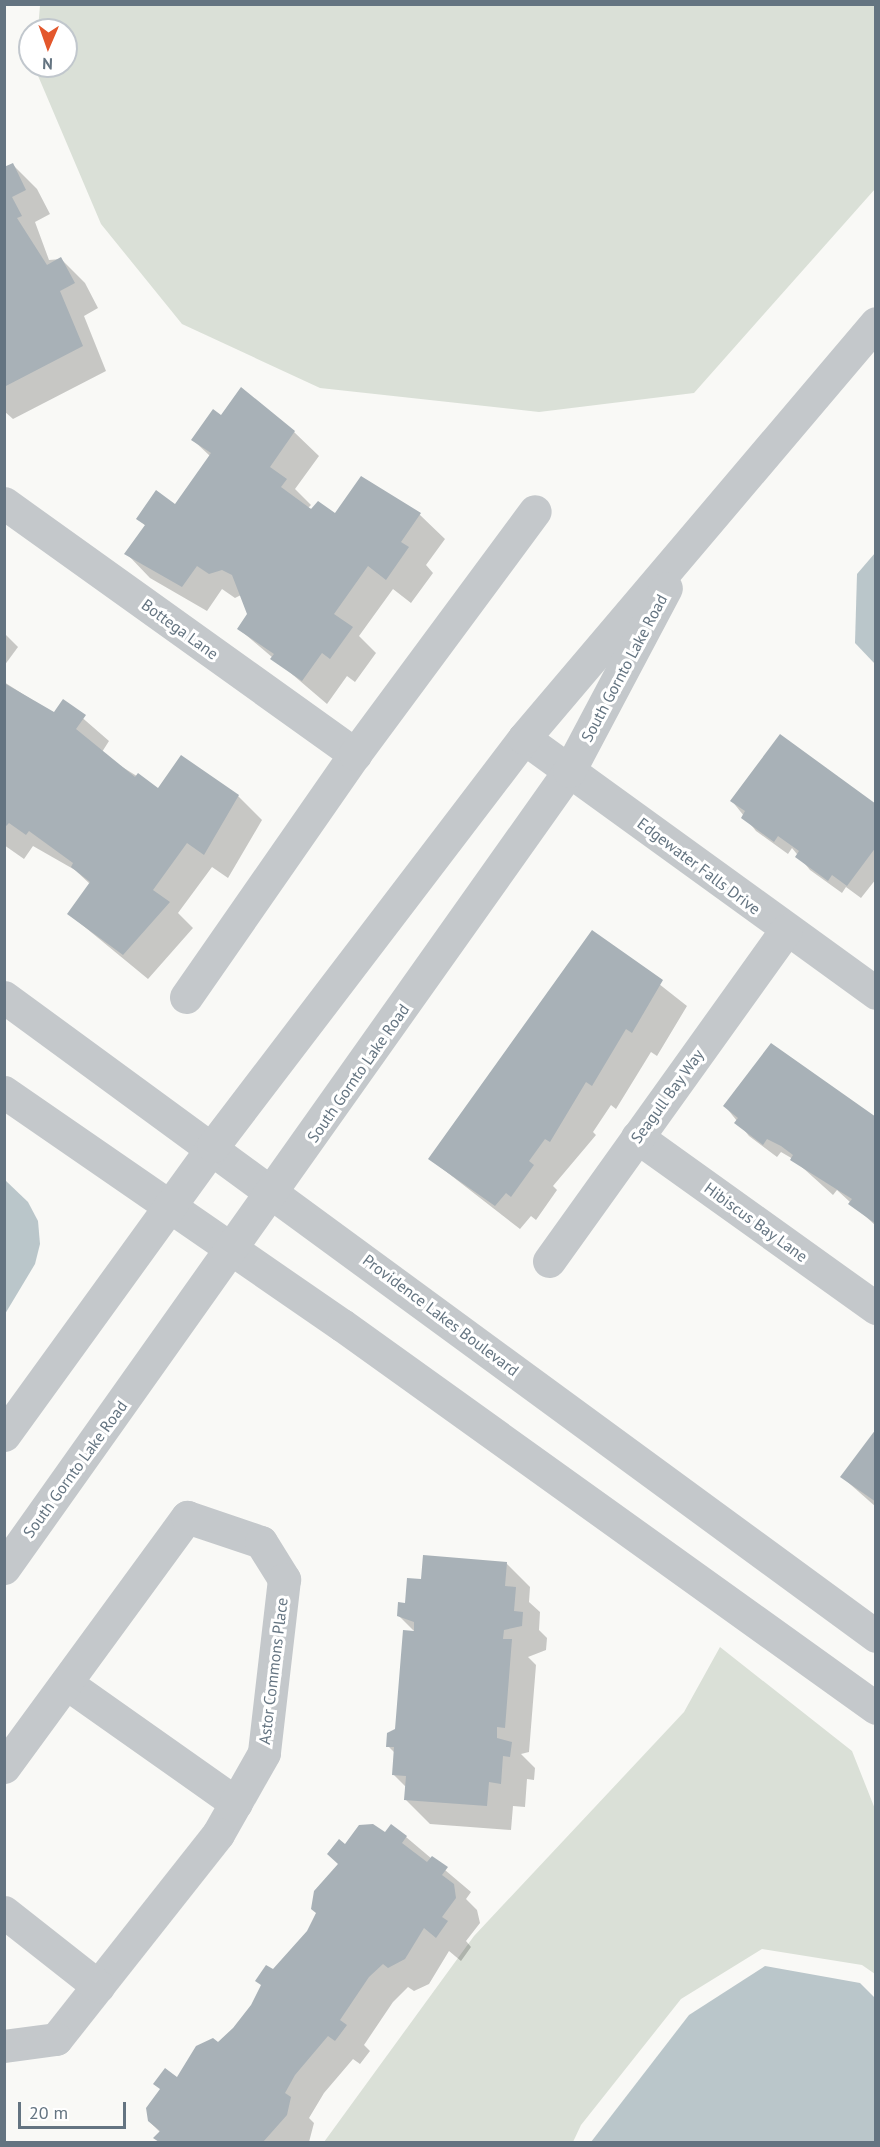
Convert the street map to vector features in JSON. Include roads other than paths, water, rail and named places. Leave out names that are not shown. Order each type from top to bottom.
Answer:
[{"type":"street","name":"South Gornto Lake Road","points":[[4,1435],[213,1146],[524,738],[587,659],[680,560],[876,323]]},
{"type":"street","name":"Bottega Lane","points":[[4,503],[355,754]]},
{"type":"street","points":[[186,997],[355,754],[535,511]]},
{"type":"street","name":"South Gornto Lake Road","points":[[4,1568],[232,1251],[569,771],[618,687],[680,560]]},
{"type":"street","name":"Edgewater Falls Drive","points":[[524,738],[876,993]]},
{"type":"street","name":"Seagull Bay Way","points":[[549,1261],[786,930]]},
{"type":"street","name":"Providence Lakes Boulevard","points":[[4,997],[213,1146],[876,1636]]},
{"type":"street","points":[[4,1092],[876,1708]]},
{"type":"street","name":"Hibiscus Bay Lane","points":[[638,1137],[876,1308]]},
{"type":"street","name":"Astor Commons Place","points":[[4,1767],[187,1517],[261,1542],[284,1579],[264,1753],[218,1834],[56,2039],[4,2046]]},
{"type":"street","points":[[66,1683],[236,1803]]},
{"type":"street","points":[[4,1912],[98,1986]]}]
